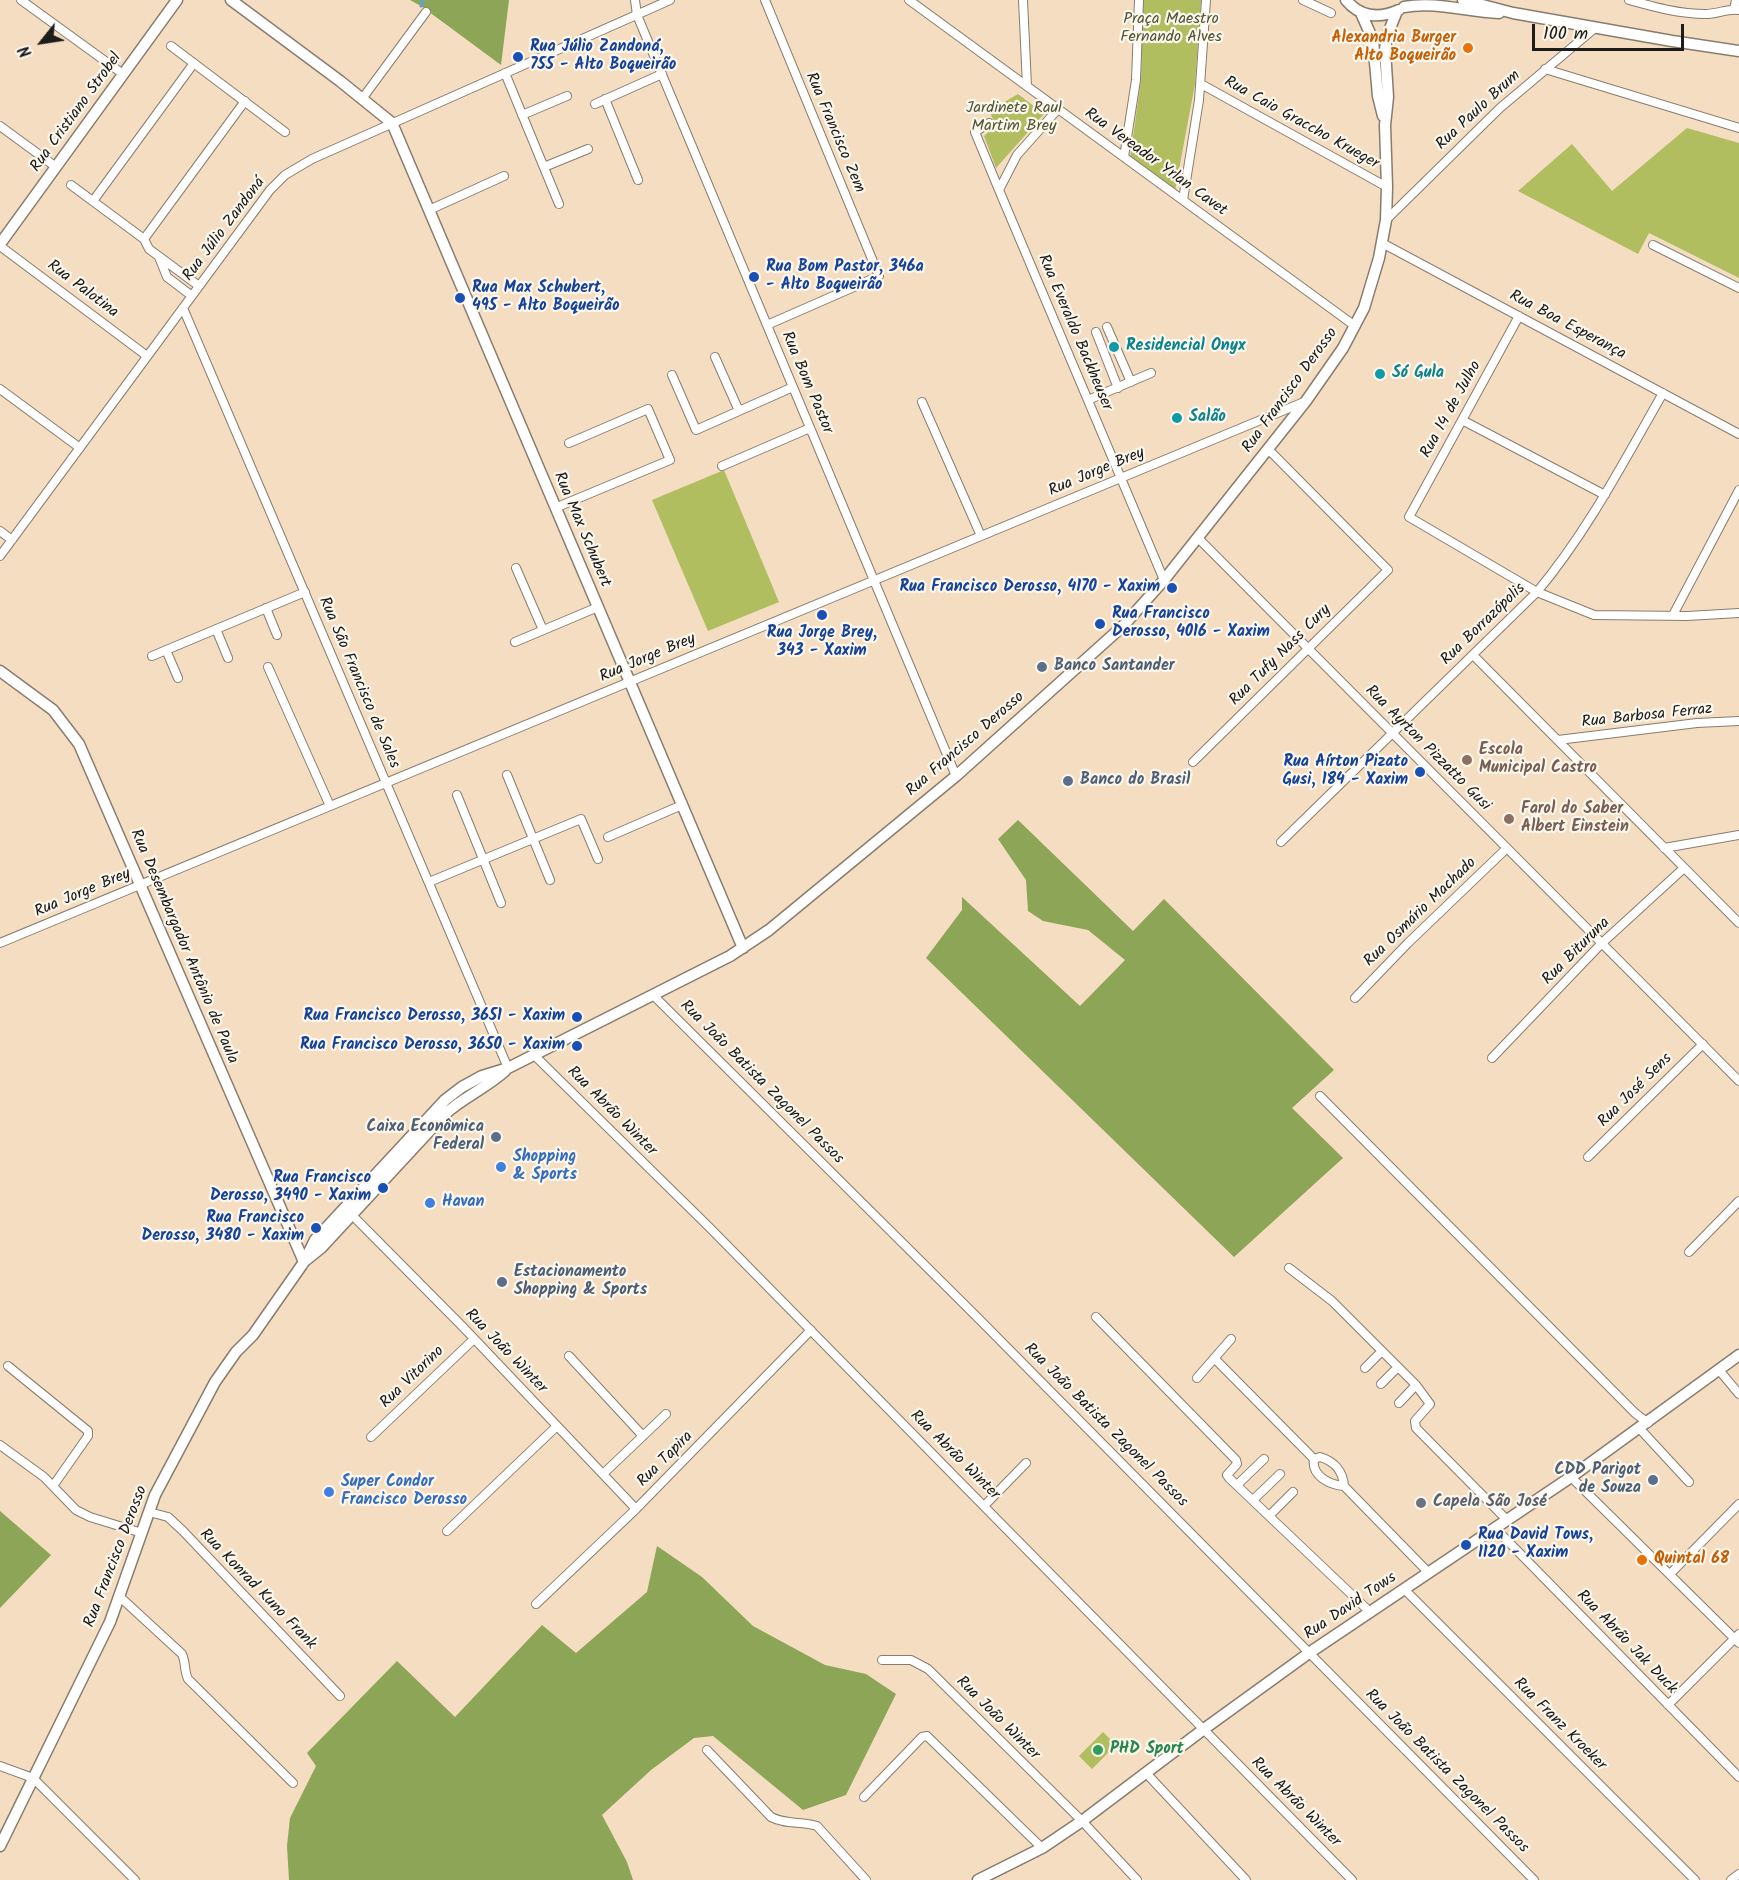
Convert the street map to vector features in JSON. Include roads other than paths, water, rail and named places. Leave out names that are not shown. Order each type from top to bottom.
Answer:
[{"type":"main road","name":"Rua Cristiano Strobel","points":[[0,245],[177,0]]},
{"type":"main road","points":[[231,0],[392,123]]},
{"type":"main road","points":[[1346,0],[1361,13],[1379,15],[1403,6],[1428,4],[1478,12],[1513,13]]},
{"type":"main road","points":[[1463,0],[1513,13],[1739,51]]},
{"type":"main road","name":"Rua Francisco Derosso","points":[[0,1846],[110,1622],[155,1495],[216,1382],[303,1262],[315,1240],[446,1100],[462,1087],[482,1076],[508,1068],[743,948],[774,926],[956,776],[1115,633],[1164,580],[1269,450],[1334,363],[1355,326],[1370,290],[1386,220],[1385,125],[1388,97],[1386,43],[1403,6]]},
{"type":"main road","name":"Rua Francisco Derosso","points":[[1361,13],[1373,40],[1378,96],[1385,125]]},
{"type":"main road","name":"Rua Max Schubert","points":[[392,123],[743,948]]},
{"type":"main road","name":"Rua Desembargador Antônio de Paula","points":[[0,671],[53,710],[79,744],[303,1262]]},
{"type":"main road","name":"Rua Francisco Derosso","points":[[303,1262],[321,1248],[445,1114],[466,1097],[491,1083],[508,1068]]},
{"type":"main road","name":"Rua David Tows","points":[[978,1880],[1042,1848],[1082,1821],[1309,1653],[1572,1477],[1739,1355]]},
{"type":"street","points":[[21,0],[123,75]]},
{"type":"street","name":"Rua Bom Pastor","points":[[635,0],[637,15],[956,776]]},
{"type":"street","name":"Rua Júlio Zandoná","points":[[0,556],[270,190],[285,175],[302,163],[670,0]]},
{"type":"street","name":"Rua Francisco Zem","points":[[765,0],[879,276],[767,325]]},
{"type":"street","name":"Rua Vereador Yrlan Cavet","points":[[909,0],[1355,326]]},
{"type":"street","points":[[1023,0],[1027,86]]},
{"type":"street","points":[[1124,157],[1136,80],[1139,0]]},
{"type":"street","points":[[1183,200],[1201,84],[1206,0]]},
{"type":"street","points":[[1303,0],[1331,13]]},
{"type":"street","points":[[1629,0],[1660,9],[1691,14],[1715,14],[1737,9],[1736,0]]},
{"type":"street","points":[[362,99],[426,12]]},
{"type":"street","name":"Rua Paulo Brum","points":[[1386,220],[1461,145],[1545,69],[1596,28]]},
{"type":"street","points":[[171,46],[285,132]]},
{"type":"street","points":[[93,201],[194,63]]},
{"type":"street","points":[[1545,69],[1739,128]]},
{"type":"street","points":[[505,73],[559,204]]},
{"type":"street","points":[[595,104],[662,74]]},
{"type":"street","name":"Rua Caio Graccho Krueger","points":[[1201,84],[1387,187]]},
{"type":"street","points":[[522,115],[567,96]]},
{"type":"street","points":[[605,99],[638,180]]},
{"type":"street","points":[[144,239],[245,102]]},
{"type":"street","points":[[999,190],[1017,155],[1058,109]]},
{"type":"street","name":"Rua Everaldo Backheuser","points":[[989,123],[975,132],[1164,580]]},
{"type":"street","points":[[0,126],[56,167]]},
{"type":"street","points":[[544,167],[588,149]]},
{"type":"street","points":[[429,210],[504,176]]},
{"type":"street","points":[[71,185],[144,239],[146,245],[158,256],[200,286]]},
{"type":"street","name":"Rua Boa Esperança","points":[[1382,243],[1739,434]]},
{"type":"street","name":"Rua Palotina","points":[[0,245],[147,356]]},
{"type":"street","points":[[1653,245],[1739,288]]},
{"type":"street","points":[[158,256],[167,277],[192,296]]},
{"type":"street","name":"Rua São Francisco de Sales","points":[[183,308],[508,1068]]},
{"type":"street","name":"Rua 14 de Julho","points":[[1519,316],[1409,517],[1537,592]]},
{"type":"street","points":[[1107,327],[1131,382]]},
{"type":"street","points":[[1096,332],[1118,388]]},
{"type":"street","points":[[715,357],[739,411]]},
{"type":"street","points":[[1088,400],[1151,374]]},
{"type":"street","points":[[672,375],[696,430],[793,387]]},
{"type":"street","points":[[0,389],[80,448]]},
{"type":"street","name":"Rua Borrazópolis","points":[[1281,842],[1537,592],[1574,546],[1663,393]]},
{"type":"street","name":"Rua Jorge Brey","points":[[0,943],[1306,401]]},
{"type":"street","points":[[922,402],[981,536]]},
{"type":"street","points":[[555,508],[670,460],[648,410],[569,443]]},
{"type":"street","points":[[1462,420],[1605,495]]},
{"type":"street","points":[[722,466],[810,428]]},
{"type":"street","name":"Rua Tufy Nass Cury","points":[[1193,762],[1388,570],[1269,450]]},
{"type":"street","points":[[1673,615],[1739,490]]},
{"type":"street","points":[[0,531],[12,540]]},
{"type":"street","name":"Rua Ayrton Pizzatto Gusi","points":[[1198,538],[1739,1081]]},
{"type":"street","points":[[516,568],[543,630]]},
{"type":"street","points":[[152,656],[305,592]]},
{"type":"street","points":[[1537,592],[1594,615],[1687,616],[1739,613]]},
{"type":"street","points":[[515,642],[598,607]]},
{"type":"street","points":[[266,608],[277,635]]},
{"type":"street","points":[[216,629],[228,658]]},
{"type":"street","points":[[166,650],[178,678]]},
{"type":"street","points":[[1473,655],[1739,923]]},
{"type":"street","points":[[268,667],[330,806]]},
{"type":"street","name":"Rua Barbosa Ferraz","points":[[1557,741],[1697,723],[1739,721]]},
{"type":"street","points":[[507,775],[550,880]]},
{"type":"street","points":[[457,795],[501,903]]},
{"type":"street","points":[[608,837],[682,805]]},
{"type":"street","points":[[429,882],[581,819],[598,859]]},
{"type":"street","points":[[1664,848],[1739,835]]},
{"type":"street","name":"Rua Osmário Machado","points":[[1355,998],[1408,943],[1507,848]]},
{"type":"street","name":"Rua Bituruna","points":[[1492,1058],[1602,943],[1684,868]]},
{"type":"street","name":"Rua João Batista Zagonel Passos","points":[[653,995],[985,1324],[1534,1880]]},
{"type":"street","name":"Rua José Sens","points":[[1588,1157],[1703,1044]]},
{"type":"street","name":"Rua Abrão Winter","points":[[534,1055],[811,1330],[1352,1880]]},
{"type":"street","points":[[1320,1096],[1619,1397],[1689,1482]]},
{"type":"street","points":[[1689,1252],[1739,1201]]},
{"type":"street","name":"Rua João Winter","points":[[352,1215],[636,1509]]},
{"type":"street","points":[[1289,1268],[1332,1301],[1416,1384],[1430,1404],[1415,1421],[1416,1428],[1508,1520]]},
{"type":"street","points":[[1096,1317],[1236,1460],[1237,1464],[1227,1475],[1370,1612]]},
{"type":"street","name":"Rua Tapira","points":[[536,1604],[636,1509],[811,1330]]},
{"type":"street","name":"Rua Vitorino","points":[[371,1437],[474,1339]]},
{"type":"street","points":[[1197,1378],[1231,1339]]},
{"type":"street","points":[[1365,1368],[1382,1351]]},
{"type":"street","points":[[569,1356],[643,1436]]},
{"type":"street","points":[[1214,1358],[1314,1459]]},
{"type":"street","points":[[8,1366],[88,1431],[88,1436],[53,1486]]},
{"type":"street","points":[[1381,1384],[1398,1367]]},
{"type":"street","points":[[1719,1370],[1739,1394]]},
{"type":"street","points":[[1398,1403],[1416,1384]]},
{"type":"street","points":[[603,1474],[666,1414]]},
{"type":"street","points":[[447,1531],[557,1426]]},
{"type":"street","points":[[0,1445],[44,1477],[79,1512],[142,1533]]},
{"type":"street","points":[[1237,1485],[1264,1458]]},
{"type":"street","points":[[1314,1459],[1313,1464],[1318,1475],[1333,1485],[1344,1486]]},
{"type":"street","points":[[1314,1459],[1329,1460],[1341,1471],[1344,1486],[1428,1572]]},
{"type":"street","points":[[984,1506],[1026,1463]]},
{"type":"street","points":[[1253,1500],[1280,1474]]},
{"type":"street","points":[[1572,1477],[1738,1638],[1668,1705]]},
{"type":"street","points":[[1269,1516],[1293,1492]]},
{"type":"street","points":[[1670,1574],[1739,1504]]},
{"type":"street","name":"Rua Konrad Kuno Frank","points":[[149,1512],[168,1517],[183,1531],[340,1696]]},
{"type":"street","name":"Rua Abrão Jak Duck","points":[[1495,1528],[1739,1777]]},
{"type":"street","name":"Rua Franz Kroeker","points":[[1404,1589],[1695,1880]]},
{"type":"street","points":[[119,1596],[182,1654],[186,1663],[185,1674],[188,1680],[293,1783]]},
{"type":"street","name":"Rua João Winter","points":[[882,1660],[911,1660],[928,1669],[1082,1821],[1137,1880]]},
{"type":"street","points":[[864,1797],[922,1737],[927,1736],[1042,1848]]},
{"type":"street","points":[[707,1750],[771,1817],[781,1822],[806,1822],[817,1826],[866,1880]]},
{"type":"street","points":[[0,1766],[33,1778],[135,1880]]},
{"type":"street","points":[[1146,1773],[1242,1879]]},
{"type":"street","points":[[1731,1880],[1739,1874]]},
{"type":"waterway","points":[[421,6],[423,0]]},
{"type":"place","name":"Alexandria Burger Alto Boqueirão","points":[[1468,48]]},
{"type":"place","name":"Rua Júlio Zandoná, 755 - Alto Boqueirão","points":[[518,57]]},
{"type":"place","name":"Rua Bom Pastor, 346a - Alto Boqueirão","points":[[754,277]]},
{"type":"place","name":"Rua Max Schubert, 495 - Alto Boqueirão","points":[[460,298]]},
{"type":"place","name":"Residencial Onyx","points":[[1114,347]]},
{"type":"place","name":"Só Gula","points":[[1380,374]]},
{"type":"place","name":"Salão","points":[[1177,418]]},
{"type":"place","name":"Rua Francisco Derosso, 4170 - Xaxim","points":[[1172,588]]},
{"type":"place","name":"Rua Jorge Brey, 343 - Xaxim","points":[[822,615]]},
{"type":"place","name":"Rua Francisco Derosso, 4016 - Xaxim","points":[[1100,624]]},
{"type":"place","name":"Banco Santander","points":[[1042,667]]},
{"type":"place","name":"Escola Municipal Castro","points":[[1467,760]]},
{"type":"place","name":"Rua Aírton Pizato Gusi, 184 - Xaxim","points":[[1420,772]]},
{"type":"place","name":"Banco do Brasil","points":[[1068,781]]},
{"type":"place","name":"Farol do Saber Albert Einstein","points":[[1509,819]]},
{"type":"place","name":"Rua Francisco Derosso, 3651 - Xaxim","points":[[577,1017]]},
{"type":"place","name":"Rua Francisco Derosso, 3650 - Xaxim","points":[[577,1046]]},
{"type":"place","name":"Caixa Econômica Federal","points":[[496,1137]]},
{"type":"place","name":"Shopping & Sports","points":[[501,1167]]},
{"type":"place","name":"Rua Francisco Derosso, 3490 - Xaxim","points":[[383,1188]]},
{"type":"place","name":"Havan","points":[[430,1203]]},
{"type":"place","name":"Rua Francisco Derosso, 3480 - Xaxim","points":[[316,1228]]},
{"type":"place","name":"Estacionamento Shopping & Sports","points":[[502,1282]]},
{"type":"place","name":"CDD Parigot de Souza","points":[[1653,1480]]},
{"type":"place","name":"Super Condor Francisco Derosso","points":[[329,1492]]},
{"type":"place","name":"Capela São José","points":[[1421,1503]]},
{"type":"place","name":"Rua David Tows, 1120 - Xaxim","points":[[1466,1545]]},
{"type":"place","name":"Quintal 68","points":[[1642,1560]]},
{"type":"place","name":"PHD Sport","points":[[1098,1750]]},
{"type":"park label","name":"Praça Maestro Fernando Alves","points":[[1171,29]]},
{"type":"park label","name":"Jardinete Raul Martim Brey","points":[[1014,118]]}]
